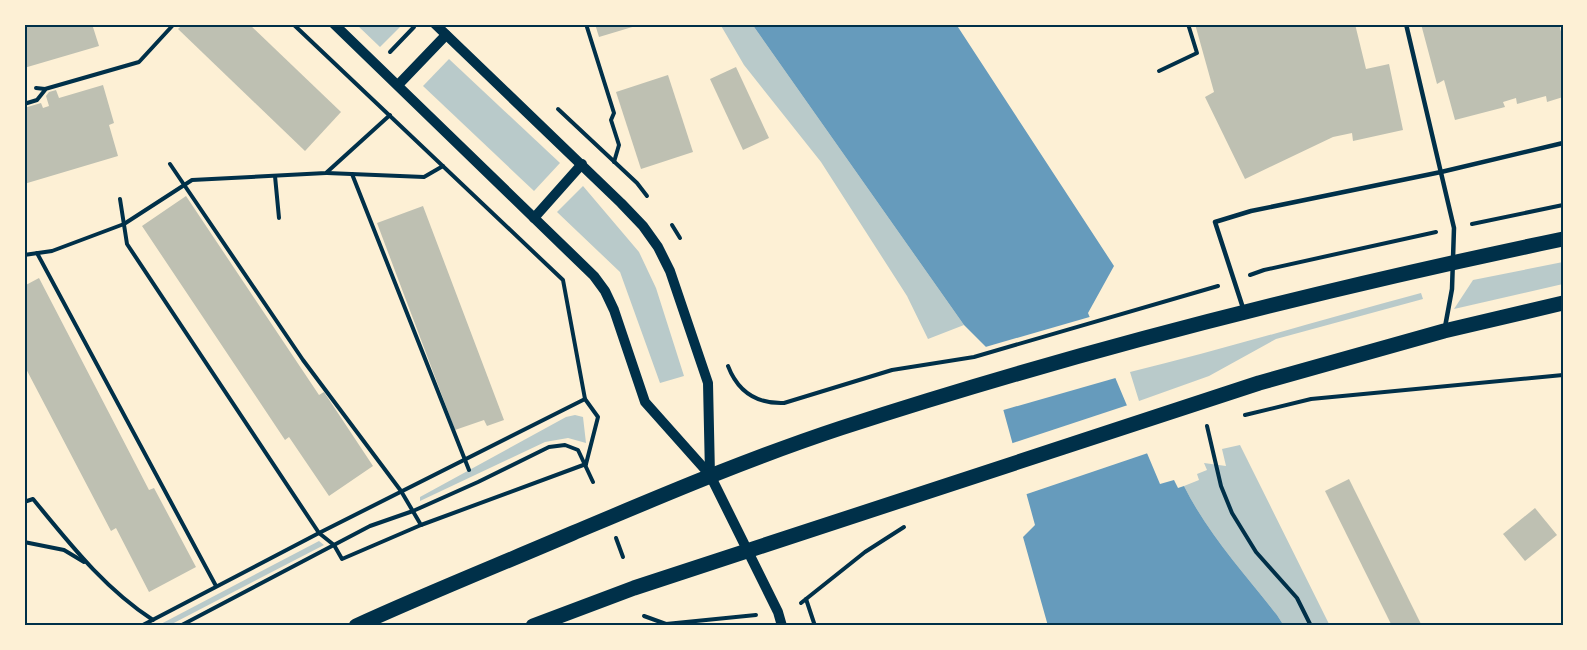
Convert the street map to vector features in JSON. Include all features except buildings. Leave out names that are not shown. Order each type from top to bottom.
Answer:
[{"type":"main road","points":[[356,626],[710,475],[840,429],[982,385],[1245,311],[1563,239]]},
{"type":"main road","points":[[533,626],[603,599],[1259,383],[1444,331],[1563,303]]},
{"type":"street","points":[[334,24],[594,276],[605,291],[614,310],[645,402],[710,475],[778,612],[782,626]]},
{"type":"street","points":[[435,24],[582,164],[643,226],[658,247],[670,271],[708,383],[710,475]]},
{"type":"street","points":[[398,85],[446,35]]},
{"type":"street","points":[[534,218],[582,164]]},
{"type":"lane","points":[[1406,24],[1454,228],[1452,289],[1444,331]]},
{"type":"lane","points":[[1245,311],[1215,222],[1251,211],[1441,172],[1563,143]]},
{"type":"path","points":[[36,88],[45,90],[138,62],[174,24]]},
{"type":"path","points":[[293,24],[562,280],[585,399],[598,417],[586,464]]},
{"type":"path","points":[[586,24],[614,113],[611,120],[619,145],[614,162]]},
{"type":"path","points":[[1159,71],[1197,53],[1188,24]]},
{"type":"path","points":[[24,104],[37,100],[45,90]]},
{"type":"path","points":[[326,173],[390,115]]},
{"type":"path","points":[[170,164],[303,360],[401,491],[421,525]]},
{"type":"path","points":[[24,255],[52,251],[124,224],[192,180],[326,173],[424,177],[443,166]]},
{"type":"path","points":[[352,174],[463,460],[469,470]]},
{"type":"path","points":[[275,176],[279,218]]},
{"type":"path","points":[[120,199],[127,244],[319,533],[333,545],[342,559],[421,525],[586,464]]},
{"type":"path","points":[[732,376],[745,394],[770,404],[784,403],[892,370],[974,357],[1112,318],[1264,270],[1563,205]]},
{"type":"path","points":[[37,253],[216,586]]},
{"type":"path","points":[[1255,412],[1311,399],[1561,375]]},
{"type":"path","points":[[141,626],[401,491],[585,399]]},
{"type":"path","points":[[1207,426],[1221,486],[1232,513],[1256,552],[1297,598],[1311,626]]},
{"type":"path","points":[[180,626],[370,526],[413,511],[549,447],[564,445],[578,450],[593,482]]},
{"type":"path","points":[[24,502],[33,499],[107,585],[153,620]]},
{"type":"path","points":[[801,603],[865,552],[906,525]]},
{"type":"path","points":[[614,532],[623,557]]},
{"type":"path","points":[[24,542],[64,550],[87,564]]},
{"type":"path","points":[[806,599],[815,626]]},
{"type":"path","points":[[644,616],[666,624],[778,612]]},
{"type":"shaded area","points":[[356,24],[403,24],[380,47]]},
{"type":"shaded area","points":[[720,24],[752,24],[964,325],[928,339],[907,296],[821,162],[744,65]]},
{"type":"shaded area","points":[[449,59],[560,163],[534,191],[423,86]]},
{"type":"shaded area","points":[[583,186],[639,252],[656,288],[684,376],[660,383],[620,272],[557,212]]},
{"type":"shaded area","points":[[1563,262],[1563,284],[1454,309],[1473,280]]},
{"type":"shaded area","points":[[1421,293],[1423,299],[1276,339],[1209,376],[1139,401],[1130,372]]},
{"type":"shaded area","points":[[575,415],[583,417],[586,443],[568,438],[545,442],[420,501],[420,497],[566,417]]},
{"type":"shaded area","points":[[1240,445],[1330,626],[1284,626],[1215,537],[1184,486],[1199,480],[1197,474],[1207,470],[1204,463],[1226,466],[1222,449]]},
{"type":"shaded area","points":[[319,541],[324,545],[168,626],[157,626]]},
{"type":"water","points":[[752,24],[956,24],[1114,266],[1088,313],[1160,484],[1174,480],[1178,488],[1184,486],[1215,537],[1284,626],[1048,626],[1023,537],[1035,525],[986,347],[964,325]]},
{"type":"pier","points":[[1093,316],[1119,377],[1000,411],[982,348]]},
{"type":"pier","points":[[1131,404],[1151,452],[1024,495],[1010,444]]}]
